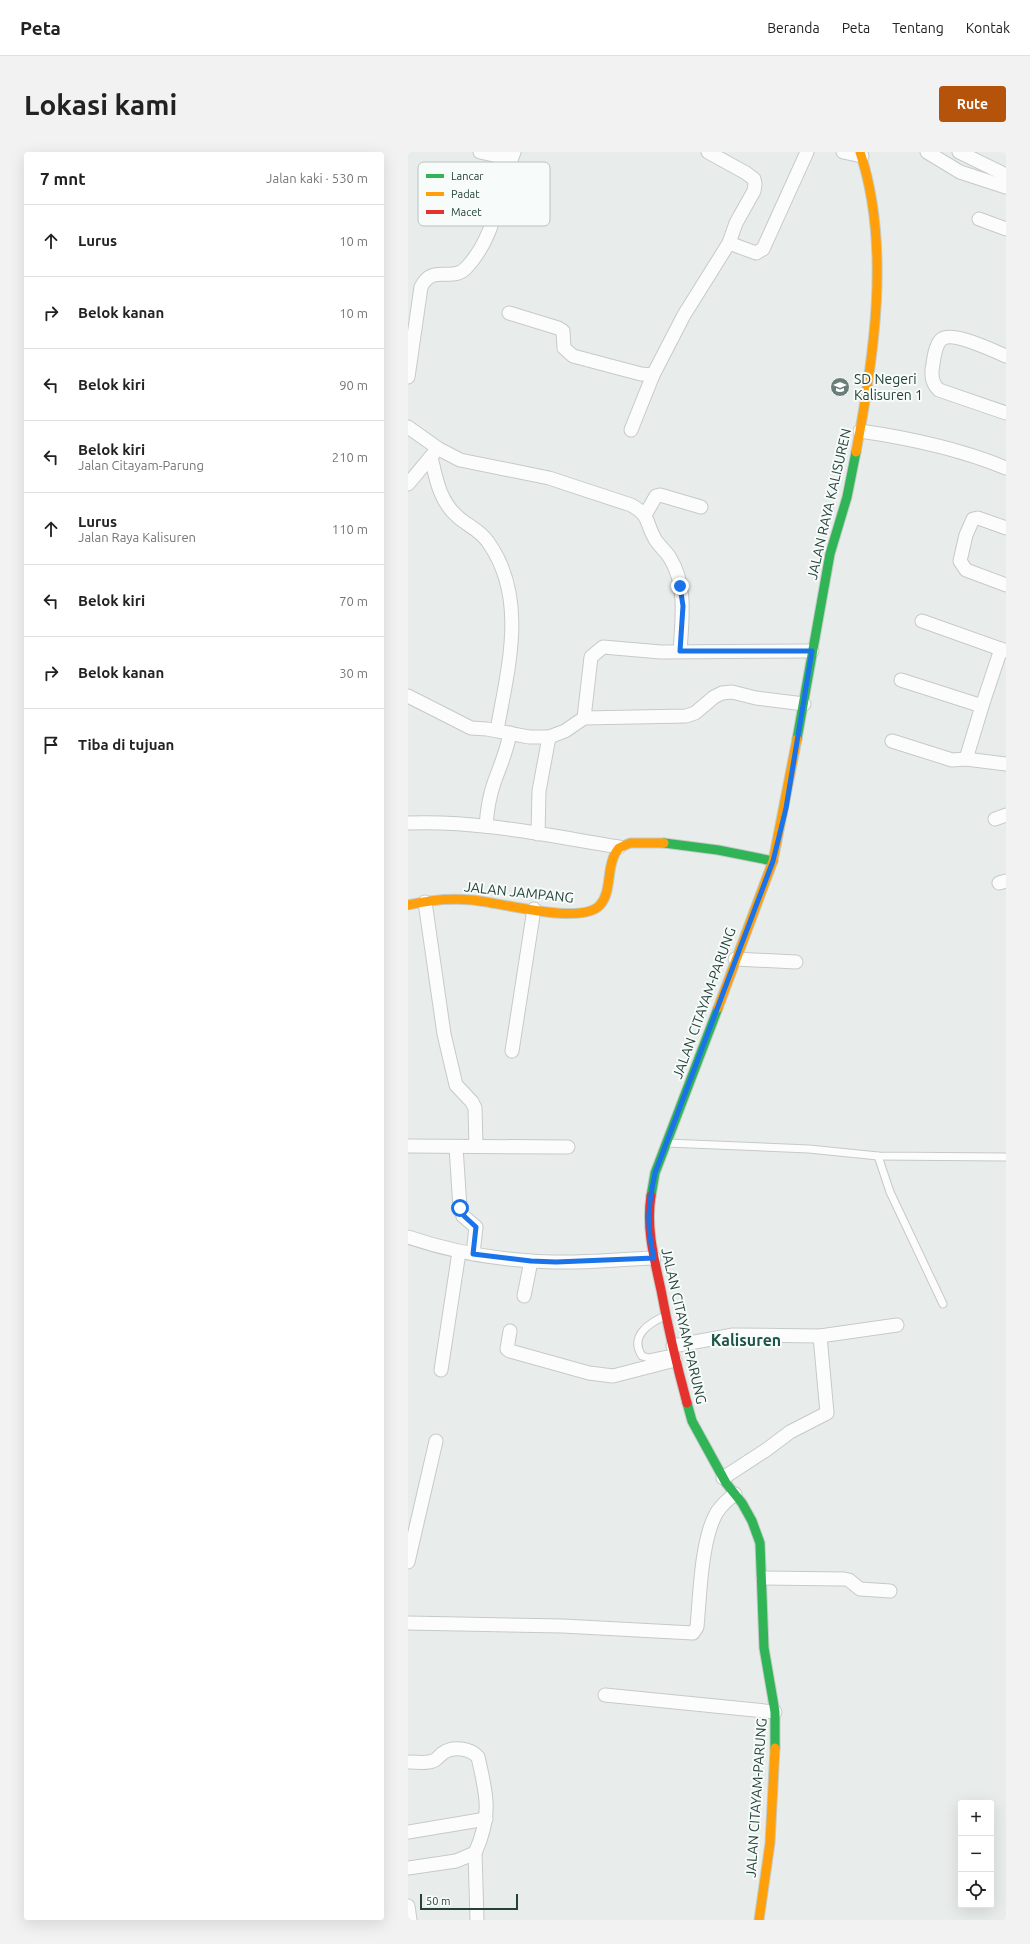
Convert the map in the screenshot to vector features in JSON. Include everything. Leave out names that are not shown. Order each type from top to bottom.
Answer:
[{"type":"main road","name":"JALAN RAYA KALISUREN","points":[[773,861],[786,808],[792,764],[830,553],[848,490],[860,431],[869,370],[875,311],[878,237],[872,196],[861,154]]},
{"type":"main road","points":[[620,847],[627,844],[648,842],[690,846],[773,861]]},
{"type":"main road","name":"JALAN JAMPANG","points":[[408,905],[452,899],[474,900],[568,913],[593,911],[598,908],[605,897],[612,858],[620,847]]},
{"type":"main road","name":"JALAN CITAYAM-PARUNG","points":[[759,1920],[768,1872],[774,1766],[775,1712],[764,1648],[760,1543],[756,1529],[742,1503],[723,1478],[692,1421],[674,1353],[650,1238],[648,1214],[655,1173],[665,1143],[686,1092],[773,861]]},
{"type":"street","points":[[480,152],[513,156]]},
{"type":"street","points":[[631,430],[653,374],[684,315],[729,244],[736,223],[754,191],[754,180],[746,173],[708,152]]},
{"type":"street","points":[[729,244],[756,253],[763,249],[807,152]]},
{"type":"street","points":[[843,152],[861,154]]},
{"type":"street","points":[[927,152],[960,172],[982,180],[1006,186]]},
{"type":"street","points":[[959,152],[979,157],[1006,175]]},
{"type":"street","points":[[979,219],[1006,229]]},
{"type":"street","points":[[408,377],[421,287],[424,282],[434,275],[458,274],[467,267],[475,257],[487,236],[490,226]]},
{"type":"street","points":[[510,313],[558,328],[563,331],[564,348],[573,356],[635,373],[653,374]]},
{"type":"street","points":[[1006,356],[965,340],[948,336],[942,338],[938,344],[933,364],[932,380],[934,386],[939,390],[1006,413]]},
{"type":"street","points":[[408,428],[435,453],[460,460],[550,478],[632,505],[646,515],[653,537],[673,563],[680,586],[683,606],[680,651]]},
{"type":"street","points":[[860,431],[904,437],[1006,468]]},
{"type":"street","points":[[408,484],[435,453]]},
{"type":"street","points":[[435,453],[439,489],[445,502],[456,516],[475,528],[488,542],[507,581],[513,611],[504,732],[505,758],[493,784],[488,804],[486,826]]},
{"type":"street","points":[[646,515],[656,496],[660,495],[701,507]]},
{"type":"street","points":[[1006,528],[978,518],[973,519],[966,535],[960,561],[966,570],[1006,585]]},
{"type":"street","points":[[922,621],[1004,650],[982,706],[966,759]]},
{"type":"street","points":[[584,718],[591,656],[597,650],[603,648],[639,652],[812,651]]},
{"type":"street","points":[[901,680],[982,706]]},
{"type":"street","points":[[408,696],[471,728],[529,737],[549,737],[565,730],[584,718],[686,716],[695,713],[714,697],[722,693],[732,692],[756,698],[804,704]]},
{"type":"street","points":[[538,834],[539,791],[549,737]]},
{"type":"street","points":[[892,741],[952,760],[966,759],[1006,764]]},
{"type":"street","points":[[408,823],[455,823],[486,826],[620,847]]},
{"type":"street","points":[[425,902],[444,1034],[456,1085],[476,1108],[476,1146]]},
{"type":"street","points":[[512,1051],[534,909]]},
{"type":"street","points":[[735,959],[796,962]]},
{"type":"street","points":[[408,1146],[568,1146]]},
{"type":"street","points":[[456,1146],[460,1208],[464,1216],[476,1227],[473,1254]]},
{"type":"street","points":[[408,1237],[459,1252],[531,1261],[556,1262],[654,1258]]},
{"type":"street","points":[[441,1370],[459,1252]]},
{"type":"street","points":[[524,1296],[531,1261]]},
{"type":"street","points":[[510,1331],[506,1345],[507,1349],[510,1351],[588,1373],[613,1376],[674,1353],[733,1335],[820,1336],[897,1325]]},
{"type":"street","points":[[723,1478],[766,1450],[790,1432],[827,1414],[820,1336]]},
{"type":"street","points":[[408,1562],[436,1440]]},
{"type":"street","points":[[408,1623],[563,1626],[693,1633],[697,1627],[703,1566],[708,1539],[717,1512],[735,1494]]},
{"type":"street","points":[[762,1578],[844,1579],[849,1580],[860,1589],[890,1591]]},
{"type":"street","points":[[605,1695],[775,1712]]},
{"type":"street","points":[[410,1762],[429,1762],[436,1760],[448,1750],[454,1749],[474,1752],[478,1757],[484,1780],[488,1810],[482,1838],[475,1853],[477,1920]]},
{"type":"street","points":[[408,1832],[486,1819]]},
{"type":"street","points":[[408,1868],[456,1861],[475,1853]]},
{"type":"street","points":[[408,1906],[410,1920]]},
{"type":"lane","points":[[665,1143],[809,1149],[878,1156],[1006,1157]]},
{"type":"lane","points":[[878,1156],[890,1192],[943,1304]]},
{"type":"lane","points":[[666,1315],[648,1325],[641,1333],[640,1352],[642,1356],[649,1358],[674,1353]]},
{"type":"traffic: fast","points":[[797,739],[830,554],[847,497],[856,452]]},
{"type":"traffic: fast","points":[[664,843],[718,850],[773,861]]},
{"type":"traffic: fast","points":[[651,1196],[655,1173],[718,1008]]},
{"type":"traffic: fast","points":[[687,1403],[692,1421],[726,1483],[742,1503],[752,1521],[760,1543],[764,1648],[775,1712],[775,1748]]},
{"type":"traffic: slow","points":[[856,452],[869,379],[876,302],[877,263],[875,225],[869,188],[860,152]]},
{"type":"traffic: slow","points":[[718,1008],[773,861],[797,739]]},
{"type":"traffic: slow","points":[[408,905],[440,900],[464,899],[559,913],[590,911],[600,905],[604,899],[612,862],[619,848],[630,843],[664,843]]},
{"type":"traffic: slow","points":[[759,1920],[770,1843],[775,1748]]},
{"type":"traffic: jam","points":[[651,1196],[649,1220],[653,1255],[676,1361],[687,1403]]},
{"type":"place","name":"SD Negeri Kalisuren 1","points":[[840,387]]},
{"type":"district","name":"Kalisuren","points":[[746,1340]]},
{"type":"route","points":[[460,1208],[464,1216],[476,1227],[477,1231],[473,1254],[531,1261],[556,1262],[654,1258],[650,1238],[648,1214],[650,1194],[655,1173],[665,1143],[686,1092],[773,861],[786,808],[792,764],[804,704],[812,651],[680,651],[683,606],[680,586]]}]
